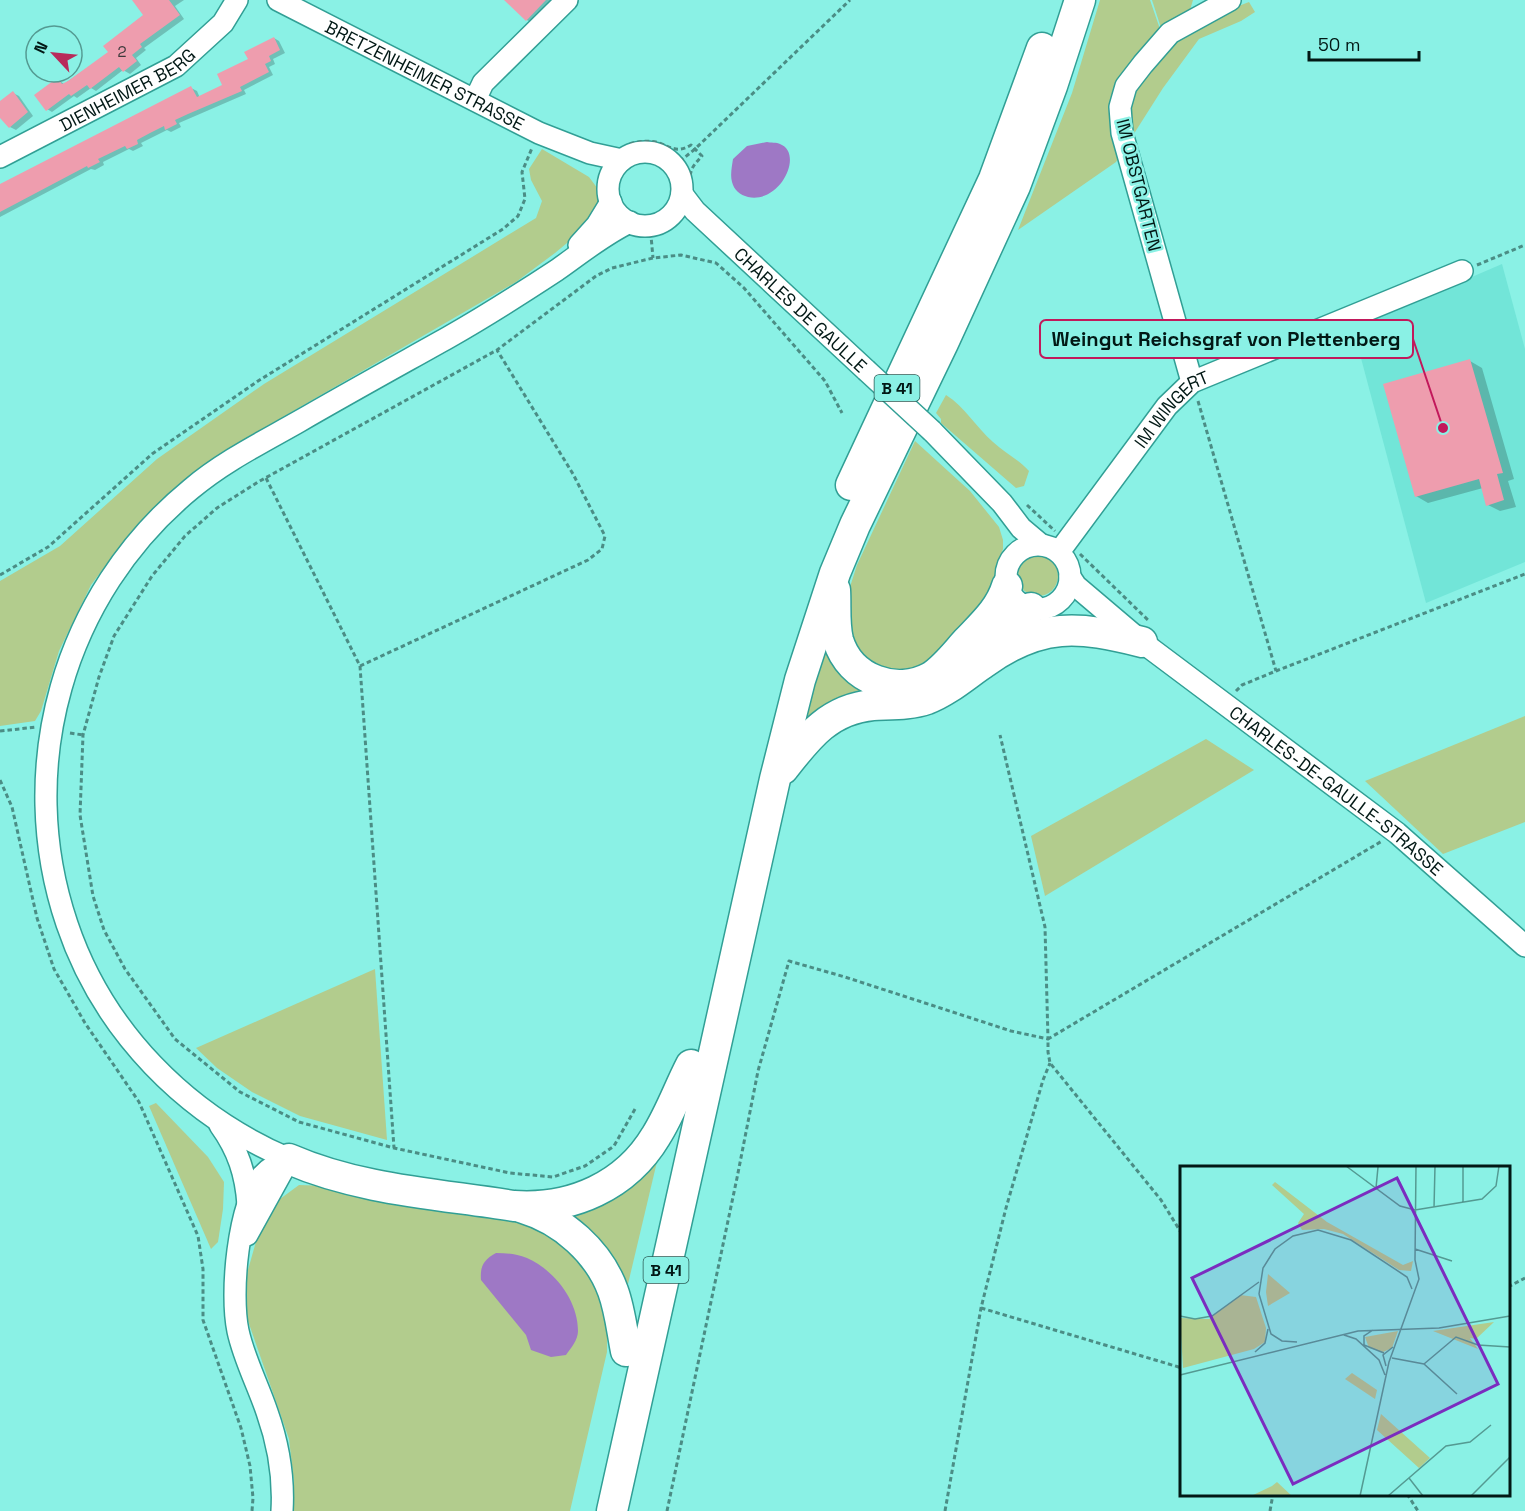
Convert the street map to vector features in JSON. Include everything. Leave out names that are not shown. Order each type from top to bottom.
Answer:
[{"type":"highway","name":"B 41","points":[[591,1511],[782,667],[806,592],[840,508],[994,179],[1033,77],[1058,0]]},
{"type":"highway","name":"B 41","points":[[612,1511],[775,779],[800,680],[835,573],[855,525],[1015,186],[1052,86],[1080,0]]},
{"type":"highway","name":"B 41","points":[[835,573],[837,631],[843,651],[848,660],[863,674],[891,685],[913,684],[942,669],[996,610],[1002,601],[1008,573]]},
{"type":"highway","name":"B 41","points":[[954,683],[1007,620],[1020,611],[1042,607]]},
{"type":"highway","name":"B 41","points":[[775,779],[810,734],[839,714],[861,707],[919,702],[937,695],[1015,643],[1050,632],[1084,630],[1146,632]]},
{"type":"highway","name":"B 41","points":[[514,1206],[548,1206],[581,1198],[625,1173],[637,1162],[657,1135],[691,1065]]},
{"type":"highway","name":"B 41","points":[[289,1159],[314,1169],[374,1185],[514,1206],[535,1212],[554,1222],[579,1240],[595,1258],[614,1292],[626,1351]]},
{"type":"street","name":"DIENHEIMER BERG","points":[[0,157],[176,66],[223,23],[237,0]]},
{"type":"street","name":"BRETZENHEIMER STRASSE","points":[[278,0],[540,133],[590,153],[622,160]]},
{"type":"street","points":[[475,100],[483,83],[567,0]]},
{"type":"street","name":"IM OBSTGARTEN","points":[[1192,382],[1122,133],[1120,107],[1126,86],[1170,33],[1230,0]]},
{"type":"street","name":"BRETZENHEIMER STRASSE","points":[[540,133],[594,170],[610,197]]},
{"type":"street","points":[[645,152],[661,155],[674,166],[681,179],[682,194],[677,207],[649,222],[618,214],[610,197],[611,174],[622,160],[645,152]]},
{"type":"street","name":"CHARLES DE GAULLE","points":[[682,194],[695,211],[932,431],[1002,503],[1021,528],[1056,546]]},
{"type":"street","name":"B 41","points":[[545,278],[588,237],[597,225],[610,197]]},
{"type":"street","name":"CHARLES DE GAULLE","points":[[649,222],[678,218],[730,244]]},
{"type":"street","name":"B 41","points":[[289,1159],[216,1120],[170,1083],[135,1046],[112,1014],[82,963],[61,907],[48,848],[45,789],[50,729],[64,674],[90,613],[125,557],[149,528],[199,483],[238,456],[482,318],[545,278],[649,222]]},
{"type":"street","name":"IM WINGERT","points":[[1056,546],[1167,406],[1192,382],[1462,271]]},
{"type":"street","name":"CHARLES DE GAULLE","points":[[976,476],[1005,528],[1011,547],[1008,573]]},
{"type":"street","points":[[1056,546],[1066,561],[1070,577],[1064,596],[1042,607],[1016,600],[1008,573],[1023,548],[1056,546]]},
{"type":"street","name":"CHARLES-DE-GAULLE-STRASSE","points":[[1070,577],[1076,586],[1146,632],[1226,704],[1397,833],[1525,946]]},
{"type":"street","name":"CHARLES-DE-GAULLE-STRASSE","points":[[1042,607],[1066,603],[1146,632]]},
{"type":"street","points":[[216,1120],[230,1138],[240,1160],[248,1206]]},
{"type":"street","points":[[282,1511],[282,1484],[275,1439],[241,1344],[236,1320],[234,1280],[248,1206],[261,1178],[272,1167],[289,1159]]},
{"type":"street","points":[[239,1249],[289,1159]]},
{"type":"path","points":[[674,166],[695,149],[850,0]]},
{"type":"path","points":[[0,575],[48,547],[152,454],[258,381],[503,230],[518,216],[525,200],[522,172],[540,133]]},
{"type":"path","points":[[649,222],[653,258]]},
{"type":"path","points":[[1462,271],[1525,245]]},
{"type":"path","points":[[635,1109],[614,1146],[585,1166],[553,1178],[510,1173],[394,1148],[299,1122],[240,1092],[175,1039],[125,969],[104,930],[93,896],[80,815],[83,735],[99,677],[114,636],[152,576],[185,536],[217,508],[266,478],[497,350],[596,276],[612,268],[653,258],[681,255],[716,263],[744,288],[825,381],[842,412]]},
{"type":"path","points":[[360,666],[588,560],[602,549],[605,536],[573,474],[497,350]]},
{"type":"path","points":[[1192,382],[1276,670]]},
{"type":"path","points":[[266,478],[360,666],[394,1148]]},
{"type":"path","points":[[1024,503],[1056,546],[1146,632]]},
{"type":"path","points":[[1226,704],[1242,685],[1276,670],[1525,574]]},
{"type":"path","points":[[0,731],[34,726],[50,729]]},
{"type":"path","points":[[1000,735],[1045,927],[1050,1063],[1161,1200],[1180,1231]]},
{"type":"path","points":[[0,780],[12,807],[37,918],[54,969],[85,1023],[139,1102],[198,1236],[203,1269],[204,1320],[241,1428],[250,1466],[252,1511]]},
{"type":"path","points":[[667,1511],[707,1327],[758,1071],[789,961],[866,983],[1011,1031],[1048,1039],[1397,833]]},
{"type":"path","points":[[945,1511],[981,1308],[1012,1187],[1050,1063]]},
{"type":"path","points":[[1510,1286],[1525,1278]]},
{"type":"path","points":[[981,1308],[1180,1367]]},
{"type":"path","points":[[1270,1511],[1273,1496]]},
{"type":"path","points":[[1408,1496],[1418,1511]]},
{"type":"shaded area","points":[[1100,0],[1150,0],[1160,29],[1177,36],[1205,19],[1249,2],[1255,12],[1241,21],[1199,39],[1163,88],[1116,162],[1018,230],[1072,93]]},
{"type":"shaded area","points":[[1152,0],[1193,0],[1190,10],[1161,28]]},
{"type":"shaded area","points":[[767,142],[779,143],[787,149],[790,157],[789,167],[779,186],[770,193],[760,197],[745,196],[736,190],[732,182],[733,159],[747,146]]},
{"type":"shaded area","points":[[542,149],[589,177],[598,189],[600,203],[585,228],[516,282],[224,451],[177,486],[131,532],[91,585],[59,651],[41,711],[35,721],[0,726],[0,581],[60,546],[157,459],[264,384],[536,218],[542,201],[531,180],[529,169]]},
{"type":"shaded area","points":[[1502,264],[1525,349],[1525,562],[1426,603],[1353,328]]},
{"type":"shaded area","points":[[946,395],[959,405],[993,442],[1029,471],[1024,486],[1016,488],[941,423],[936,413]]},
{"type":"shaded area","points":[[915,441],[970,491],[999,527],[1003,549],[998,562],[996,591],[935,661],[902,676],[869,667],[847,638],[848,593],[857,565]]},
{"type":"shaded area","points":[[1038,556],[1046,557],[1052,562],[1057,568],[1057,584],[1052,590],[1046,595],[1038,596],[1030,595],[1024,590],[1019,584],[1018,576],[1019,568],[1024,562],[1030,557]]},
{"type":"shaded area","points":[[826,633],[878,691],[796,735]]},
{"type":"shaded area","points":[[1525,716],[1525,822],[1443,854],[1365,781]]},
{"type":"shaded area","points":[[1206,739],[1254,770],[1045,896],[1031,836]]},
{"type":"shaded area","points":[[375,969],[387,1140],[300,1116],[252,1092],[217,1068],[196,1048]]},
{"type":"shaded area","points":[[156,1103],[208,1157],[224,1182],[218,1242],[211,1249],[149,1106]]},
{"type":"shaded area","points":[[660,1149],[624,1301],[564,1214]]},
{"type":"shaded area","points":[[299,1185],[329,1186],[515,1217],[560,1233],[607,1303],[607,1352],[570,1511],[294,1511],[294,1482],[289,1439],[247,1318],[246,1277],[257,1238],[280,1199]]},
{"type":"shaded area","points":[[496,1253],[512,1254],[537,1263],[563,1287],[574,1308],[578,1331],[576,1341],[566,1355],[551,1357],[531,1350],[526,1335],[481,1280],[483,1264]]},
{"type":"building","points":[[132,0],[169,0],[180,15],[140,44],[142,47],[132,55],[137,61],[123,72],[119,67],[90,89],[87,85],[71,96],[69,94],[46,111],[34,95],[49,84],[84,84],[84,69],[108,52],[103,46],[143,15]]},
{"type":"building","points":[[504,0],[546,0],[526,21]]},
{"type":"building","points":[[274,37],[280,50],[269,56],[271,61],[265,64],[269,72],[240,87],[242,91],[175,120],[177,124],[165,130],[164,126],[137,140],[138,144],[127,149],[125,146],[98,159],[100,162],[88,168],[87,166],[0,212],[0,184],[191,86],[197,97],[222,85],[217,74],[248,59],[244,52]]},
{"type":"building","points":[[13,91],[28,112],[9,128],[0,118],[0,101]]},
{"type":"building","points":[[1470,359],[1503,473],[1497,474],[1504,500],[1486,506],[1479,479],[1415,497],[1383,384]]},
{"type":"place","name":"Weingut Reichsgraf von Plettenberg","points":[[1443,428]]}]
